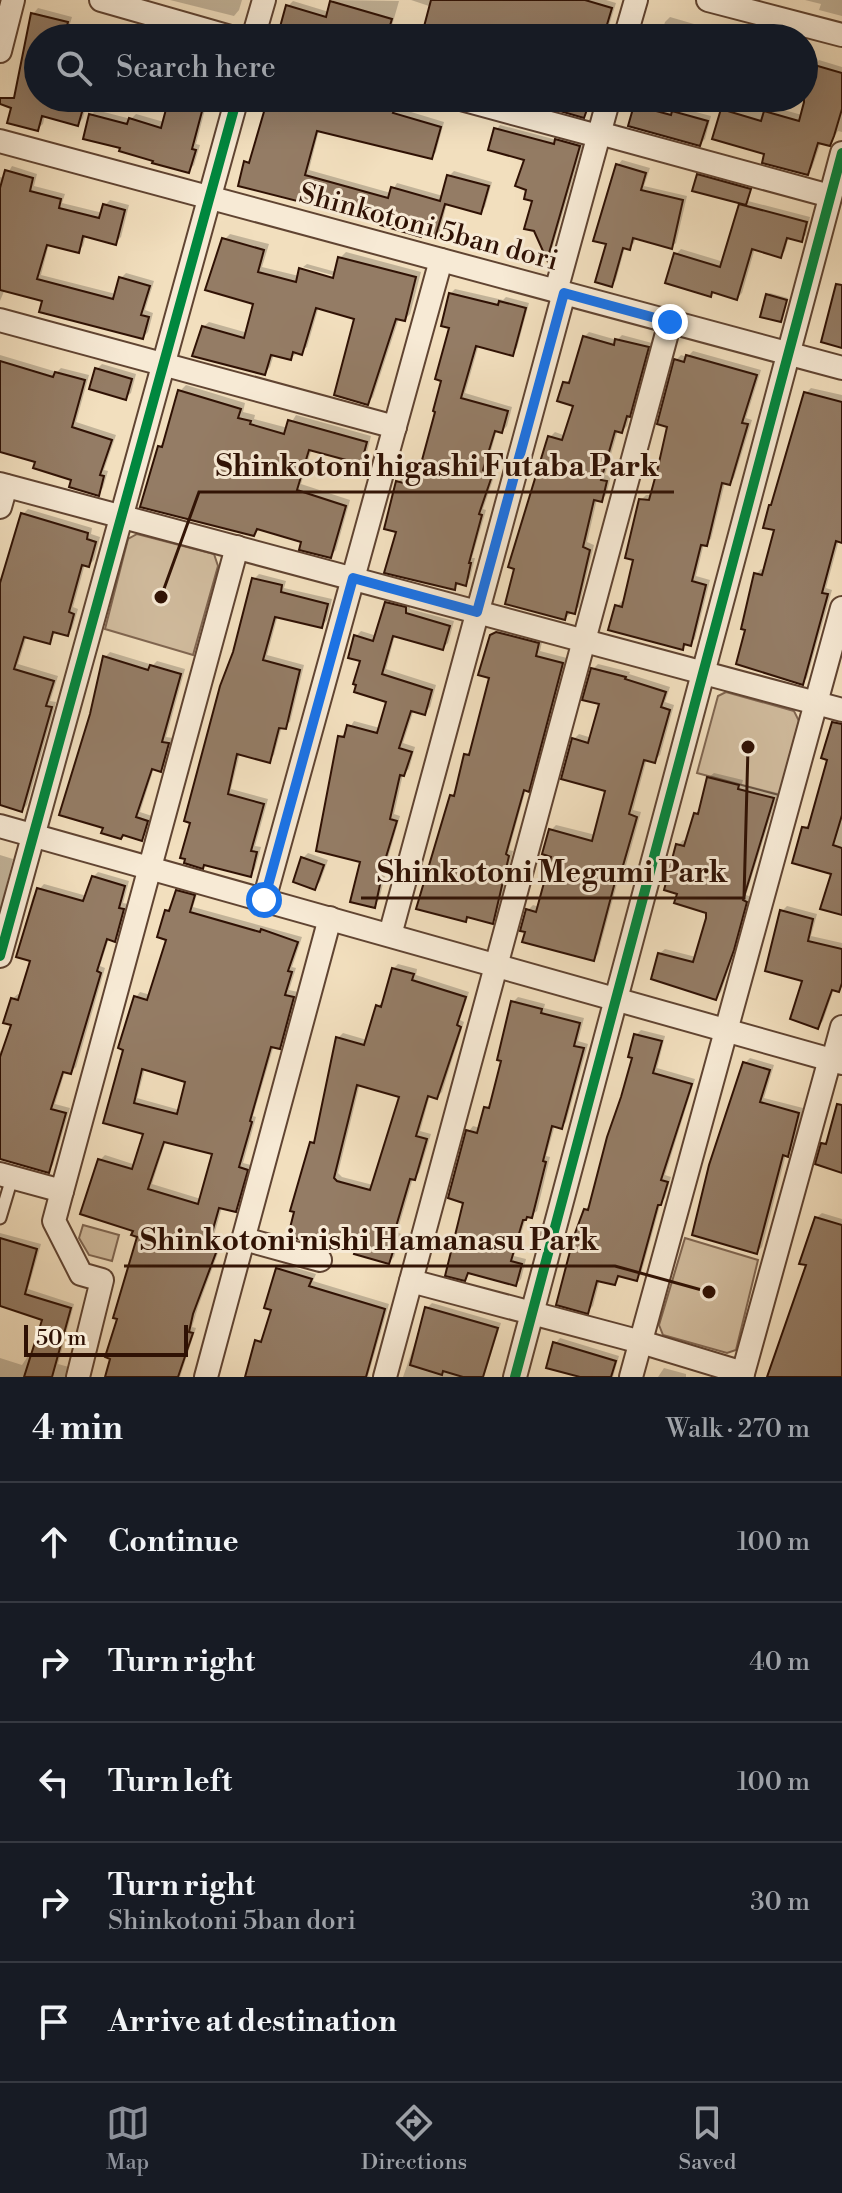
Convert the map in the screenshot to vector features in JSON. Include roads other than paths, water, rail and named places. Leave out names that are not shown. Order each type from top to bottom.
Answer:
[{"type":"street","points":[[0,51],[13,0]]},
{"type":"street","points":[[101,0],[185,24]]},
{"type":"street","points":[[257,24],[264,0]]},
{"type":"street","points":[[629,24],[636,0]]},
{"type":"street","points":[[708,0],[800,24]]},
{"type":"street","points":[[818,29],[842,35]]},
{"type":"street","points":[[0,956],[233,112]]},
{"type":"street","points":[[512,112],[830,196]]},
{"type":"street","points":[[390,935],[477,612],[605,112]]},
{"type":"street","name":"Shinkotoni 5ban dori","points":[[0,141],[842,368]]},
{"type":"street","points":[[515,1377],[842,153]]},
{"type":"street","points":[[264,900],[441,260]]},
{"type":"street","points":[[0,320],[395,427]]},
{"type":"street","points":[[385,1377],[670,322]]},
{"type":"street","points":[[2,492],[121,516],[842,710]]},
{"type":"street","points":[[78,1377],[102,1280],[81,1274],[54,1221],[237,547]]},
{"type":"street","points":[[631,1377],[842,608]]},
{"type":"street","points":[[0,826],[835,1061]]},
{"type":"street","points":[[206,1377],[330,918]]},
{"type":"street","points":[[411,1281],[641,1342],[742,1375],[835,1061],[842,1027]]},
{"type":"street","points":[[6,1176],[62,1191]]},
{"type":"street","points":[[244,1239],[320,1260]]},
{"type":"lane","points":[[0,1218],[6,1176]]},
{"type":"place","name":"Shinkotoni higashi Futaba Park","points":[[161,597]]},
{"type":"place","name":"Shinkotoni Megumi Park","points":[[748,747]]},
{"type":"place","name":"Shinkotoni nishi Hamanasu Park","points":[[709,1292]]}]
